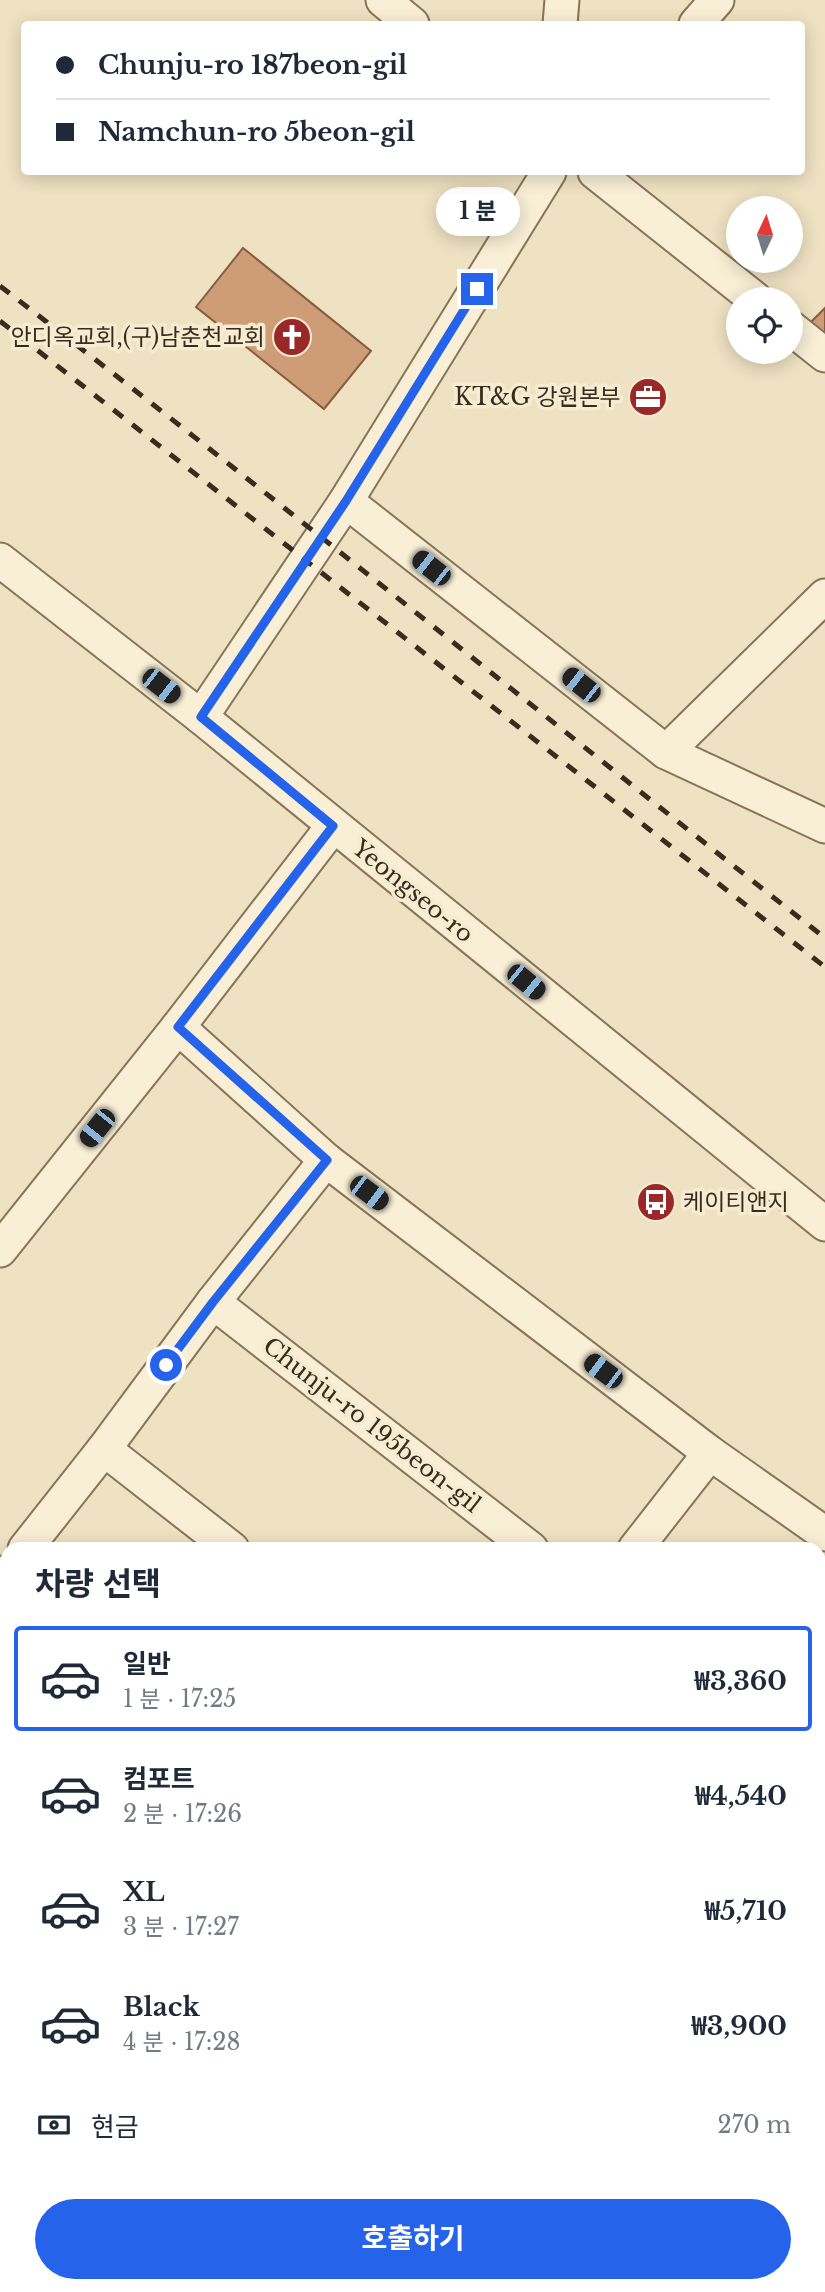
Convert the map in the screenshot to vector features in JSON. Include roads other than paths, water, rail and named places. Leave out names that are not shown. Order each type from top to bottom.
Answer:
[{"type":"street","points":[[383,0],[408,21]]},
{"type":"street","points":[[559,21],[562,0]]},
{"type":"street","points":[[699,21],[717,0]]},
{"type":"street","points":[[201,717],[346,501],[547,175]]},
{"type":"street","points":[[599,175],[740,287]]},
{"type":"street","points":[[803,338],[825,355]]},
{"type":"street","points":[[346,501],[666,752],[825,826]]},
{"type":"street","name":"Yeongseo-ro","points":[[0,560],[201,717],[825,1224]]},
{"type":"street","points":[[666,752],[825,596]]},
{"type":"street","points":[[0,1250],[178,1027],[333,826]]},
{"type":"street","points":[[178,1027],[327,1160],[710,1453],[825,1534]]},
{"type":"street","points":[[31,1542],[104,1449],[213,1302],[327,1160]]},
{"type":"street","name":"Chunju-ro 195beon-gil","points":[[213,1302],[522,1542]]},
{"type":"street","points":[[104,1449],[223,1542]]},
{"type":"street","points":[[640,1542],[710,1453]]},
{"type":"railway","points":[[0,286],[825,938]]},
{"type":"railway","points":[[0,321],[825,967]]},
{"type":"place","name":"안디옥교회,(구)남춘천교회","points":[[292,337]]},
{"type":"place","name":"KT&G 강원본부","points":[[648,397]]},
{"type":"place","name":"케이티앤지","points":[[656,1202]]}]
